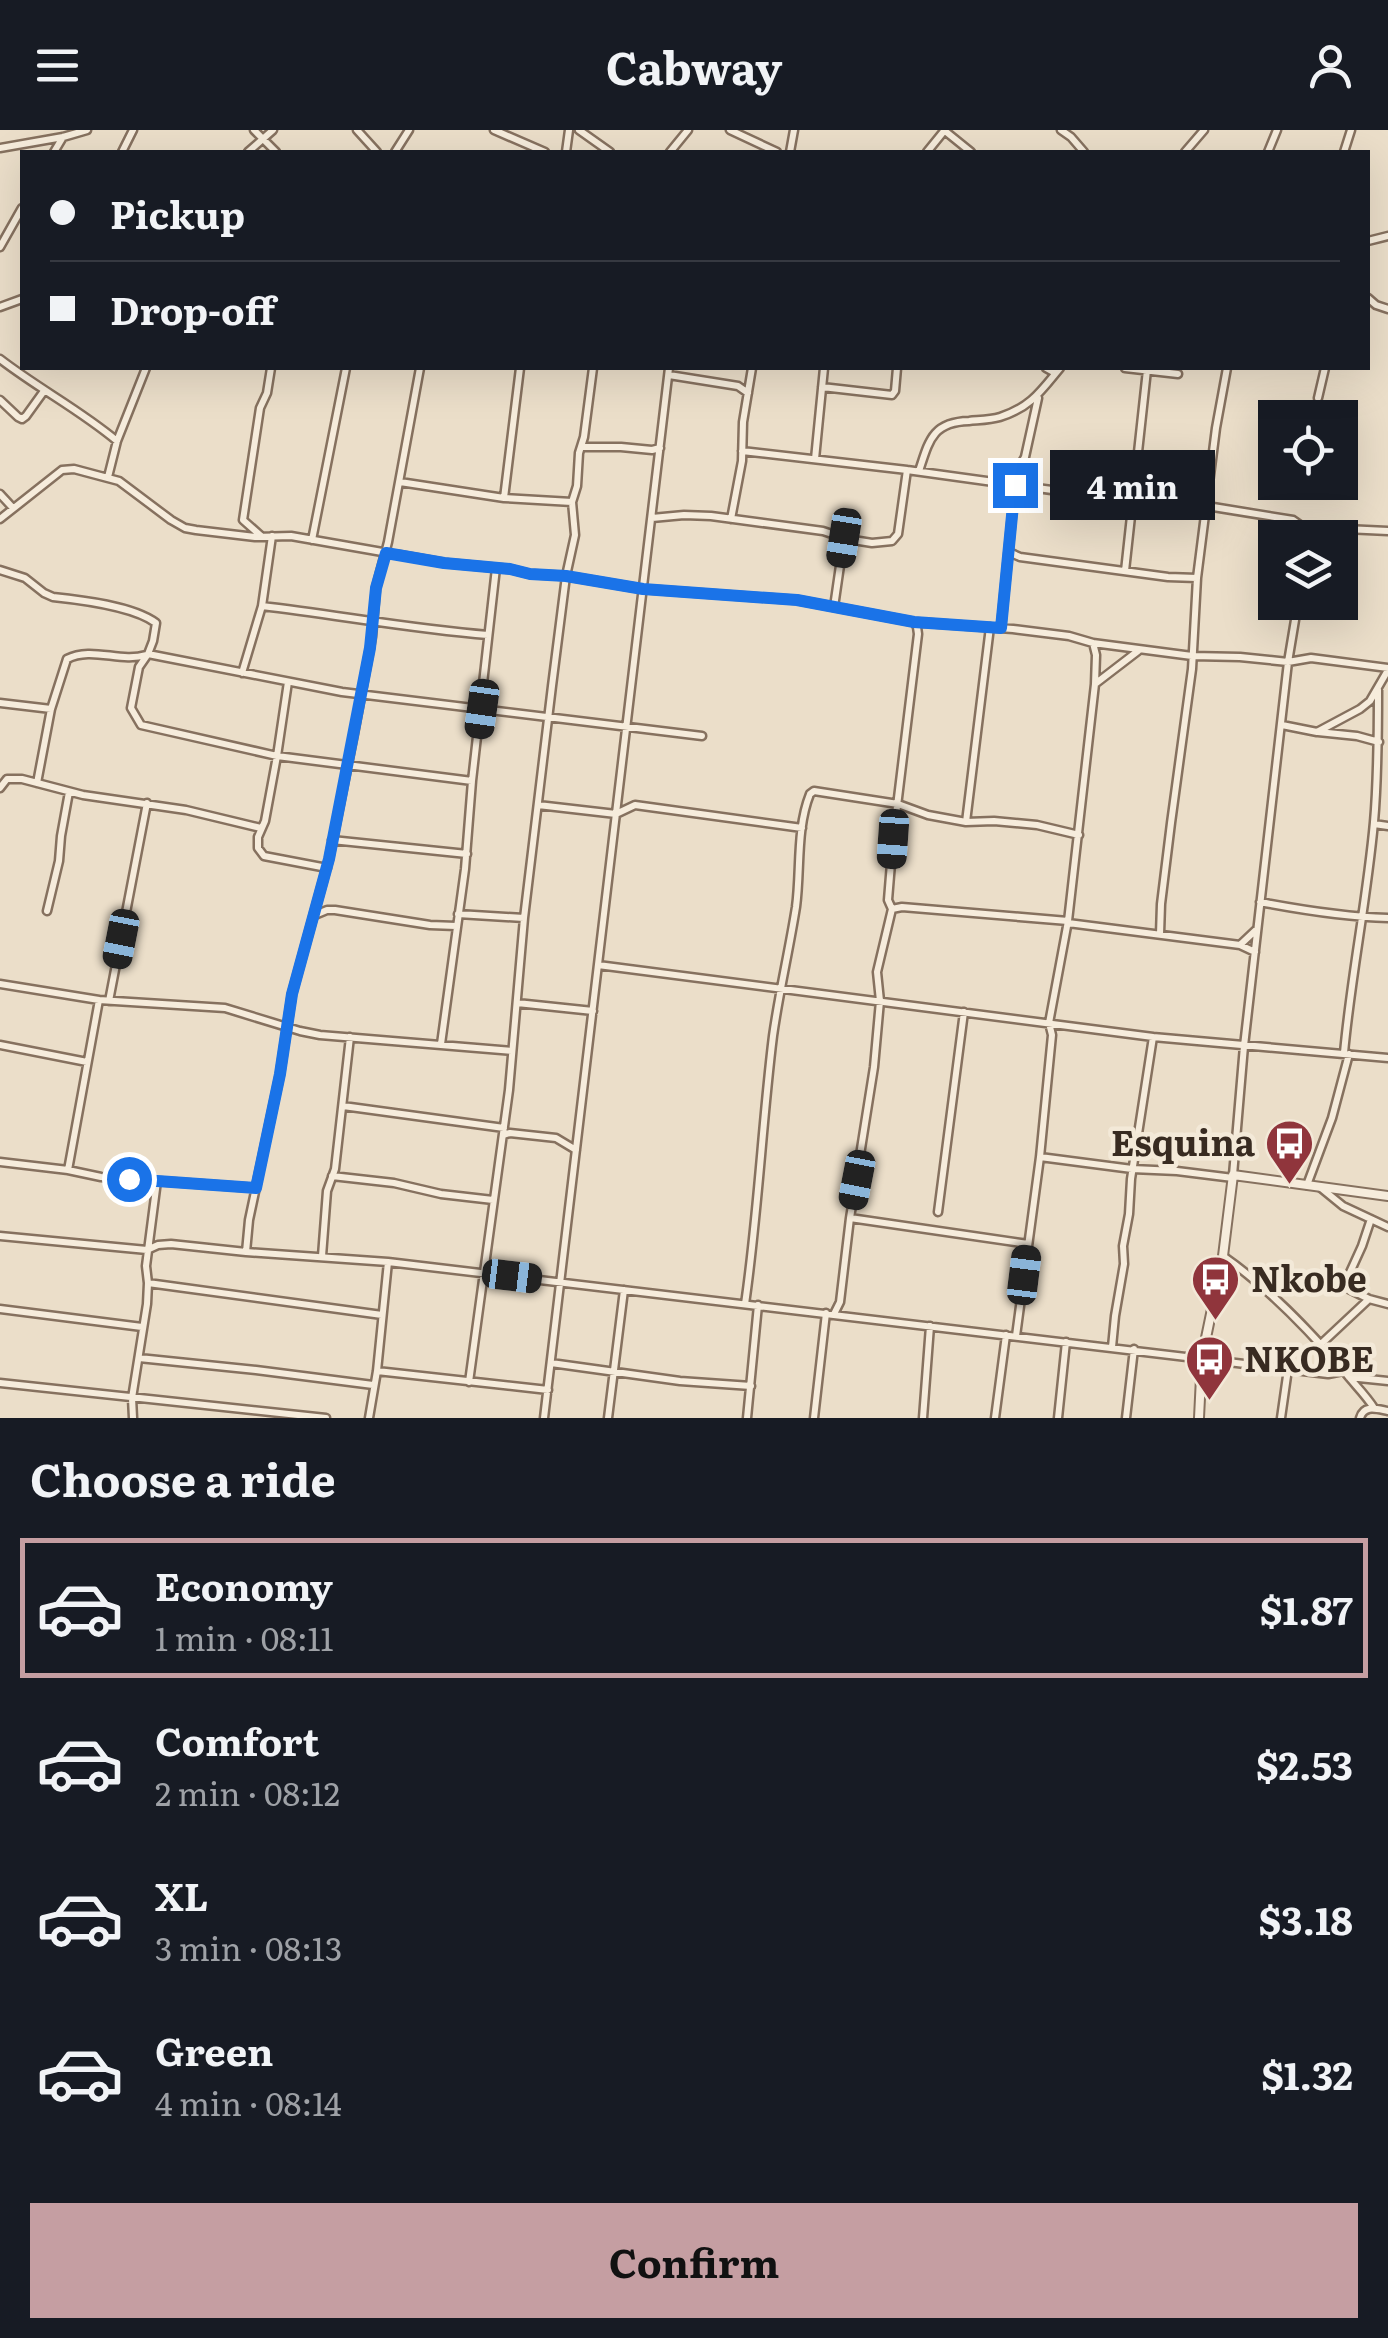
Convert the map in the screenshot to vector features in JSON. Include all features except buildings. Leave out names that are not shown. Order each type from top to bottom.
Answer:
[{"type":"street","points":[[24,142],[29,130]]},
{"type":"street","points":[[0,148],[86,130]]},
{"type":"street","points":[[254,130],[274,150]]},
{"type":"street","points":[[250,150],[272,130]]},
{"type":"street","points":[[357,130],[375,150]]},
{"type":"street","points":[[494,130],[539,150]]},
{"type":"street","points":[[579,130],[607,150]]},
{"type":"street","points":[[672,150],[688,130]]},
{"type":"street","points":[[730,130],[773,150]]},
{"type":"street","points":[[929,150],[945,130],[969,150]]},
{"type":"street","points":[[1062,130],[1082,150]]},
{"type":"street","points":[[1187,150],[1204,130]]},
{"type":"street","points":[[55,150],[62,137]]},
{"type":"street","points":[[0,247],[20,212]]},
{"type":"street","points":[[0,360],[88,416],[118,441]]},
{"type":"street","points":[[108,477],[145,370]]},
{"type":"street","points":[[229,534],[243,520],[260,408],[271,370]]},
{"type":"street","points":[[312,540],[346,370]]},
{"type":"street","points":[[246,1252],[292,994],[327,868],[361,694],[376,588],[420,370]]},
{"type":"street","points":[[504,498],[520,370]]},
{"type":"street","points":[[469,1382],[574,534],[572,502],[593,370]]},
{"type":"street","points":[[731,519],[752,370]]},
{"type":"street","points":[[815,459],[824,370]]},
{"type":"street","points":[[822,387],[892,395],[898,370]]},
{"type":"street","points":[[1001,628],[1012,484],[1025,456],[1038,397],[1058,370]]},
{"type":"street","points":[[1125,571],[1141,370]]},
{"type":"street","points":[[1148,370],[1178,374]]},
{"type":"street","points":[[1160,934],[1192,656],[1197,578],[1227,370]]},
{"type":"street","points":[[1318,398],[1325,370]]},
{"type":"street","points":[[544,1418],[659,458],[656,449],[669,372],[738,386],[748,393]]},
{"type":"street","points":[[738,386],[750,380]]},
{"type":"street","points":[[0,400],[22,418],[44,391]]},
{"type":"street","points":[[919,471],[938,429],[951,422],[1002,416],[1038,397]]},
{"type":"street","points":[[581,447],[656,449]]},
{"type":"street","points":[[742,451],[1131,501]]},
{"type":"street","points":[[0,519],[62,470],[74,468],[126,485],[185,528],[291,536],[444,563],[643,589],[797,600],[914,622],[990,626],[1138,650],[1288,662],[1311,658],[1388,669],[1378,690],[1360,709],[1317,732]]},
{"type":"street","points":[[652,518],[694,515],[823,531],[872,543],[896,539],[907,470]]},
{"type":"street","points":[[400,482],[504,498],[572,502]]},
{"type":"street","points":[[0,494],[12,507]]},
{"type":"street","points":[[1207,506],[1293,520]]},
{"type":"street","points":[[243,520],[261,536]]},
{"type":"street","points":[[1358,529],[1388,531]]},
{"type":"street","points":[[242,673],[262,606],[272,536]]},
{"type":"street","points":[[834,606],[844,538]]},
{"type":"street","points":[[1008,552],[1197,578]]},
{"type":"street","points":[[441,1044],[466,854],[496,568]]},
{"type":"street","points":[[0,570],[25,578],[53,597],[132,611],[156,623],[153,642],[139,668],[131,708],[141,726],[277,756],[472,781]]},
{"type":"street","points":[[262,606],[488,635]]},
{"type":"street","points":[[1200,1418],[1202,1358],[1223,1256],[1256,929],[1295,620]]},
{"type":"street","points":[[814,1418],[830,1314],[840,1302],[872,1085],[880,1001],[877,972],[892,909],[888,900],[918,634],[914,622]]},
{"type":"street","points":[[966,822],[990,626]]},
{"type":"street","points":[[1016,1336],[1040,1158],[1052,1035],[1049,1023],[1080,835],[1095,684],[1093,643]]},
{"type":"street","points":[[1095,684],[1138,650]]},
{"type":"street","points":[[37,783],[64,663],[72,655],[85,653],[133,659],[148,654],[361,694],[702,736]]},
{"type":"street","points":[[288,682],[277,756],[257,844],[264,856],[327,868]]},
{"type":"street","points":[[1307,1184],[1332,1118],[1347,1054],[1349,998],[1374,824],[1378,690]]},
{"type":"street","points":[[0,703],[51,709]]},
{"type":"street","points":[[1282,725],[1378,742]]},
{"type":"street","points":[[0,788],[11,778],[260,828]]},
{"type":"street","points":[[47,911],[60,860],[69,792]]},
{"type":"street","points":[[746,1304],[764,1119],[808,797],[814,792],[898,804],[966,822],[1022,824],[1080,835]]},
{"type":"street","points":[[109,1001],[147,803]]},
{"type":"street","points":[[538,805],[616,814],[635,804],[803,828]]},
{"type":"street","points":[[1374,824],[1388,826]]},
{"type":"street","points":[[332,840],[466,854]]},
{"type":"street","points":[[889,892],[902,907]]},
{"type":"street","points":[[318,902],[327,910]]},
{"type":"street","points":[[1260,902],[1361,918],[1388,918]]},
{"type":"street","points":[[1258,914],[1278,906]]},
{"type":"street","points":[[892,909],[1068,922],[1240,945],[1255,952]]},
{"type":"street","points":[[314,916],[327,910],[456,926]]},
{"type":"street","points":[[458,914],[524,918]]},
{"type":"street","points":[[1240,945],[1256,929]]},
{"type":"street","points":[[598,964],[1152,1037],[1388,1058]]},
{"type":"street","points":[[0,987],[109,1001],[225,1008],[320,1035],[512,1051]]},
{"type":"street","points":[[68,1170],[99,1000]]},
{"type":"street","points":[[516,1002],[593,1011]]},
{"type":"street","points":[[938,1212],[964,1012]]},
{"type":"street","points":[[322,1256],[327,1191],[336,1156],[350,1037]]},
{"type":"street","points":[[1112,1347],[1152,1037]]},
{"type":"street","points":[[0,1045],[87,1062]]},
{"type":"street","points":[[342,1106],[556,1138],[576,1150]]},
{"type":"street","points":[[1040,1158],[1307,1184],[1388,1196]]},
{"type":"street","points":[[0,1162],[101,1177],[256,1188]]},
{"type":"street","points":[[332,1176],[494,1200]]},
{"type":"street","points":[[133,1418],[132,1398],[140,1358],[157,1181]]},
{"type":"street","points":[[1320,1187],[1343,1206],[1388,1227]]},
{"type":"street","points":[[850,1218],[1028,1244]]},
{"type":"street","points":[[1371,1220],[1347,1288],[1388,1304]]},
{"type":"street","points":[[0,1236],[148,1250],[172,1244],[388,1262],[1388,1381]]},
{"type":"street","points":[[1223,1256],[1245,1271],[1321,1344],[1374,1408]]},
{"type":"street","points":[[369,1418],[378,1370],[388,1262]]},
{"type":"street","points":[[148,1282],[382,1314]]},
{"type":"street","points":[[608,1418],[624,1290]]},
{"type":"street","points":[[1321,1344],[1369,1299]]},
{"type":"street","points":[[840,1302],[849,1316]]},
{"type":"street","points":[[747,1418],[758,1306]]},
{"type":"street","points":[[0,1309],[142,1327]]},
{"type":"street","points":[[923,1418],[930,1326]]},
{"type":"street","points":[[994,1418],[1006,1334]]},
{"type":"street","points":[[1058,1418],[1066,1342]]},
{"type":"street","points":[[1126,1418],[1134,1349]]},
{"type":"street","points":[[140,1358],[373,1386]]},
{"type":"street","points":[[551,1362],[680,1381],[751,1386]]},
{"type":"street","points":[[1281,1418],[1288,1369]]},
{"type":"street","points":[[378,1370],[548,1390]]},
{"type":"street","points":[[1365,1394],[1370,1378]]},
{"type":"street","points":[[0,1384],[326,1418]]},
{"type":"street","points":[[1360,1418],[1362,1411],[1374,1408],[1388,1411]]},
{"type":"place","name":"Esquina","points":[[1290,1186]]},
{"type":"place","name":"Nkobe","points":[[1216,1322]]},
{"type":"place","name":"NKOBE","points":[[1209,1402]]},
{"type":"route","points":[[129,1179],[256,1188],[292,994],[329,859],[370,648],[376,588],[386,553],[643,589],[797,600],[914,622],[1001,628],[1015,485]]}]
